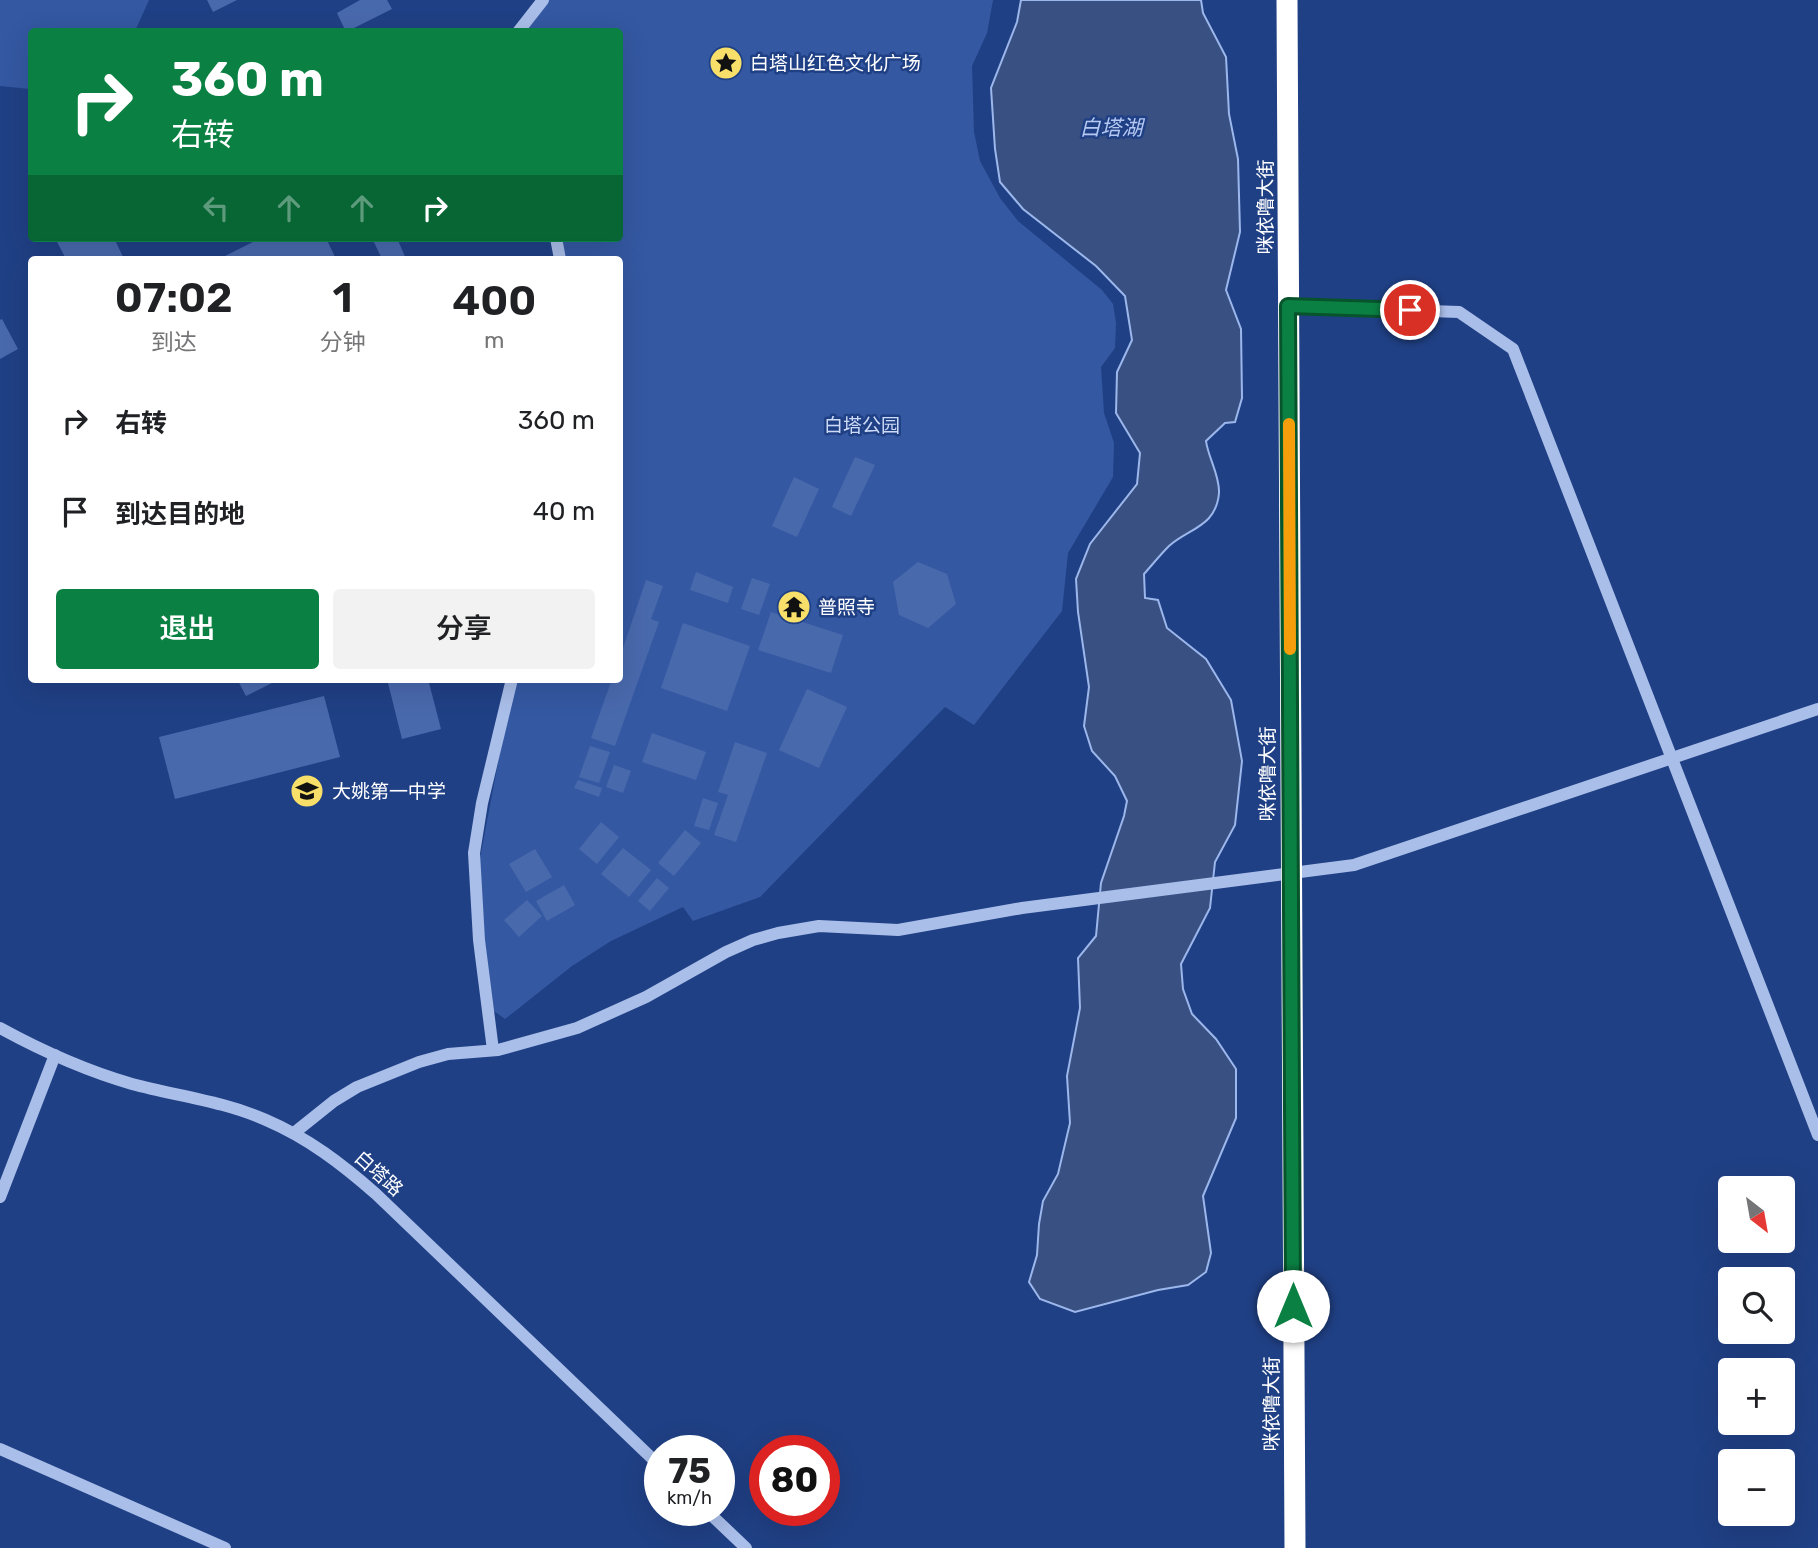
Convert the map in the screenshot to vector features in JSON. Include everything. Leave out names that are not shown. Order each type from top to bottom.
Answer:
[{"type":"highway","name":"咪依噜大街","points":[[1287,0],[1294,1548]]},
{"type":"street","points":[[521,28],[543,0]]},
{"type":"street","points":[[1288,306],[1459,312],[1513,349],[1818,1135]]},
{"type":"street","points":[[493,1050],[479,940],[474,853],[482,803],[511,683]]},
{"type":"street","points":[[294,1133],[334,1101],[357,1087],[419,1062],[448,1054],[493,1050],[532,1042],[577,1028],[646,997],[726,952],[778,933],[819,926],[898,930],[1022,908],[1354,865],[1818,709]]},
{"type":"street","name":"白塔路","points":[[0,1028],[55,1055],[132,1084],[234,1108],[294,1133],[332,1158],[376,1194],[644,1451]]},
{"type":"street","points":[[0,1197],[55,1055]]},
{"type":"street","points":[[0,1449],[225,1548]]},
{"type":"street","points":[[723,1526],[746,1548]]},
{"type":"green space","points":[[0,0],[149,0],[136,28],[28,28],[28,89],[0,86]]},
{"type":"green space","name":"白塔公园","points":[[548,0],[993,0],[987,33],[972,66],[974,132],[980,161],[1000,198],[1018,221],[1102,290],[1113,304],[1116,323],[1115,348],[1101,367],[1104,413],[1114,443],[1113,477],[1068,553],[1062,611],[974,725],[945,707],[760,897],[693,921],[683,907],[611,941],[572,966],[505,1019],[491,1009],[478,869],[505,726],[517,683],[623,683],[623,256],[563,256],[561,242],[623,242],[623,28],[529,28]]},
{"type":"water","name":"白塔湖","points":[[1021,0],[1201,0],[1203,13],[1226,57],[1229,114],[1238,159],[1240,232],[1226,290],[1241,329],[1242,398],[1235,422],[1225,423],[1206,441],[1219,487],[1213,513],[1200,526],[1169,546],[1144,574],[1145,598],[1158,600],[1167,628],[1206,659],[1231,700],[1242,761],[1235,825],[1215,862],[1210,908],[1181,964],[1183,989],[1192,1014],[1216,1039],[1236,1069],[1236,1118],[1203,1196],[1211,1253],[1206,1272],[1188,1285],[1158,1290],[1075,1312],[1040,1299],[1029,1282],[1037,1255],[1043,1201],[1058,1174],[1070,1123],[1067,1076],[1080,1008],[1078,958],[1096,936],[1101,883],[1127,801],[1115,776],[1092,751],[1084,726],[1089,687],[1076,579],[1090,544],[1137,484],[1140,453],[1116,413],[1117,372],[1132,340],[1125,296],[1096,266],[1023,209],[1000,182],[991,88],[1017,22]]},
{"type":"building","points":[[207,0],[237,0],[213,12]]},
{"type":"building","points":[[360,0],[387,0],[392,9],[354,28],[344,28],[337,13]]},
{"type":"building","points":[[57,242],[116,242],[123,256],[64,256]]},
{"type":"building","points":[[253,242],[328,242],[335,256],[225,256]]},
{"type":"building","points":[[374,242],[399,242],[405,256],[381,256]]},
{"type":"building","points":[[2,319],[18,349],[0,359],[0,320]]},
{"type":"building","points":[[855,457],[875,465],[851,516],[832,507]]},
{"type":"building","points":[[794,477],[819,489],[797,537],[772,526]]},
{"type":"building","points":[[918,562],[947,574],[956,604],[928,628],[899,615],[893,582]]},
{"type":"building","points":[[696,572],[733,587],[728,603],[690,590]]},
{"type":"building","points":[[752,578],[770,584],[759,615],[741,609]]},
{"type":"building","points":[[646,580],[663,586],[651,619],[659,622],[615,746],[591,738],[611,683],[623,683],[623,648]]},
{"type":"building","points":[[771,612],[843,635],[831,673],[758,650]]},
{"type":"building","points":[[683,623],[750,646],[727,711],[661,688]]},
{"type":"building","points":[[239,683],[272,683],[246,696]]},
{"type":"building","points":[[388,683],[429,683],[441,729],[402,739]]},
{"type":"building","points":[[807,689],[847,707],[819,768],[779,750]]},
{"type":"building","points":[[324,696],[340,757],[175,799],[159,737]]},
{"type":"building","points":[[652,733],[706,752],[696,780],[642,762]]},
{"type":"building","points":[[735,742],[767,753],[736,842],[714,835],[728,795],[718,792]]},
{"type":"building","points":[[590,746],[610,752],[599,783],[579,777]]},
{"type":"building","points":[[614,765],[631,771],[623,793],[606,787]]},
{"type":"building","points":[[578,780],[602,788],[599,797],[574,788]]},
{"type":"building","points":[[703,798],[718,803],[709,830],[694,826]]},
{"type":"building","points":[[601,822],[619,837],[597,864],[579,849]]},
{"type":"building","points":[[685,830],[701,843],[674,876],[658,863]]},
{"type":"building","points":[[623,848],[651,870],[629,897],[601,874]]},
{"type":"building","points":[[535,849],[552,877],[526,892],[509,864]]},
{"type":"building","points":[[657,878],[669,888],[650,911],[638,901]]},
{"type":"building","points":[[564,885],[575,905],[547,921],[536,901]]},
{"type":"building","points":[[527,900],[542,916],[519,937],[504,920]]},
{"type":"slow traffic","points":[[1289,424],[1290,649]]},
{"type":"place","name":"白塔山红色文化广场","points":[[726,63]]},
{"type":"place","name":"普照寺","points":[[794,607]]},
{"type":"place","name":"大姚第一中学","points":[[307,791]]},
{"type":"route","points":[[1293,1306],[1288,306],[1410,310]]}]
